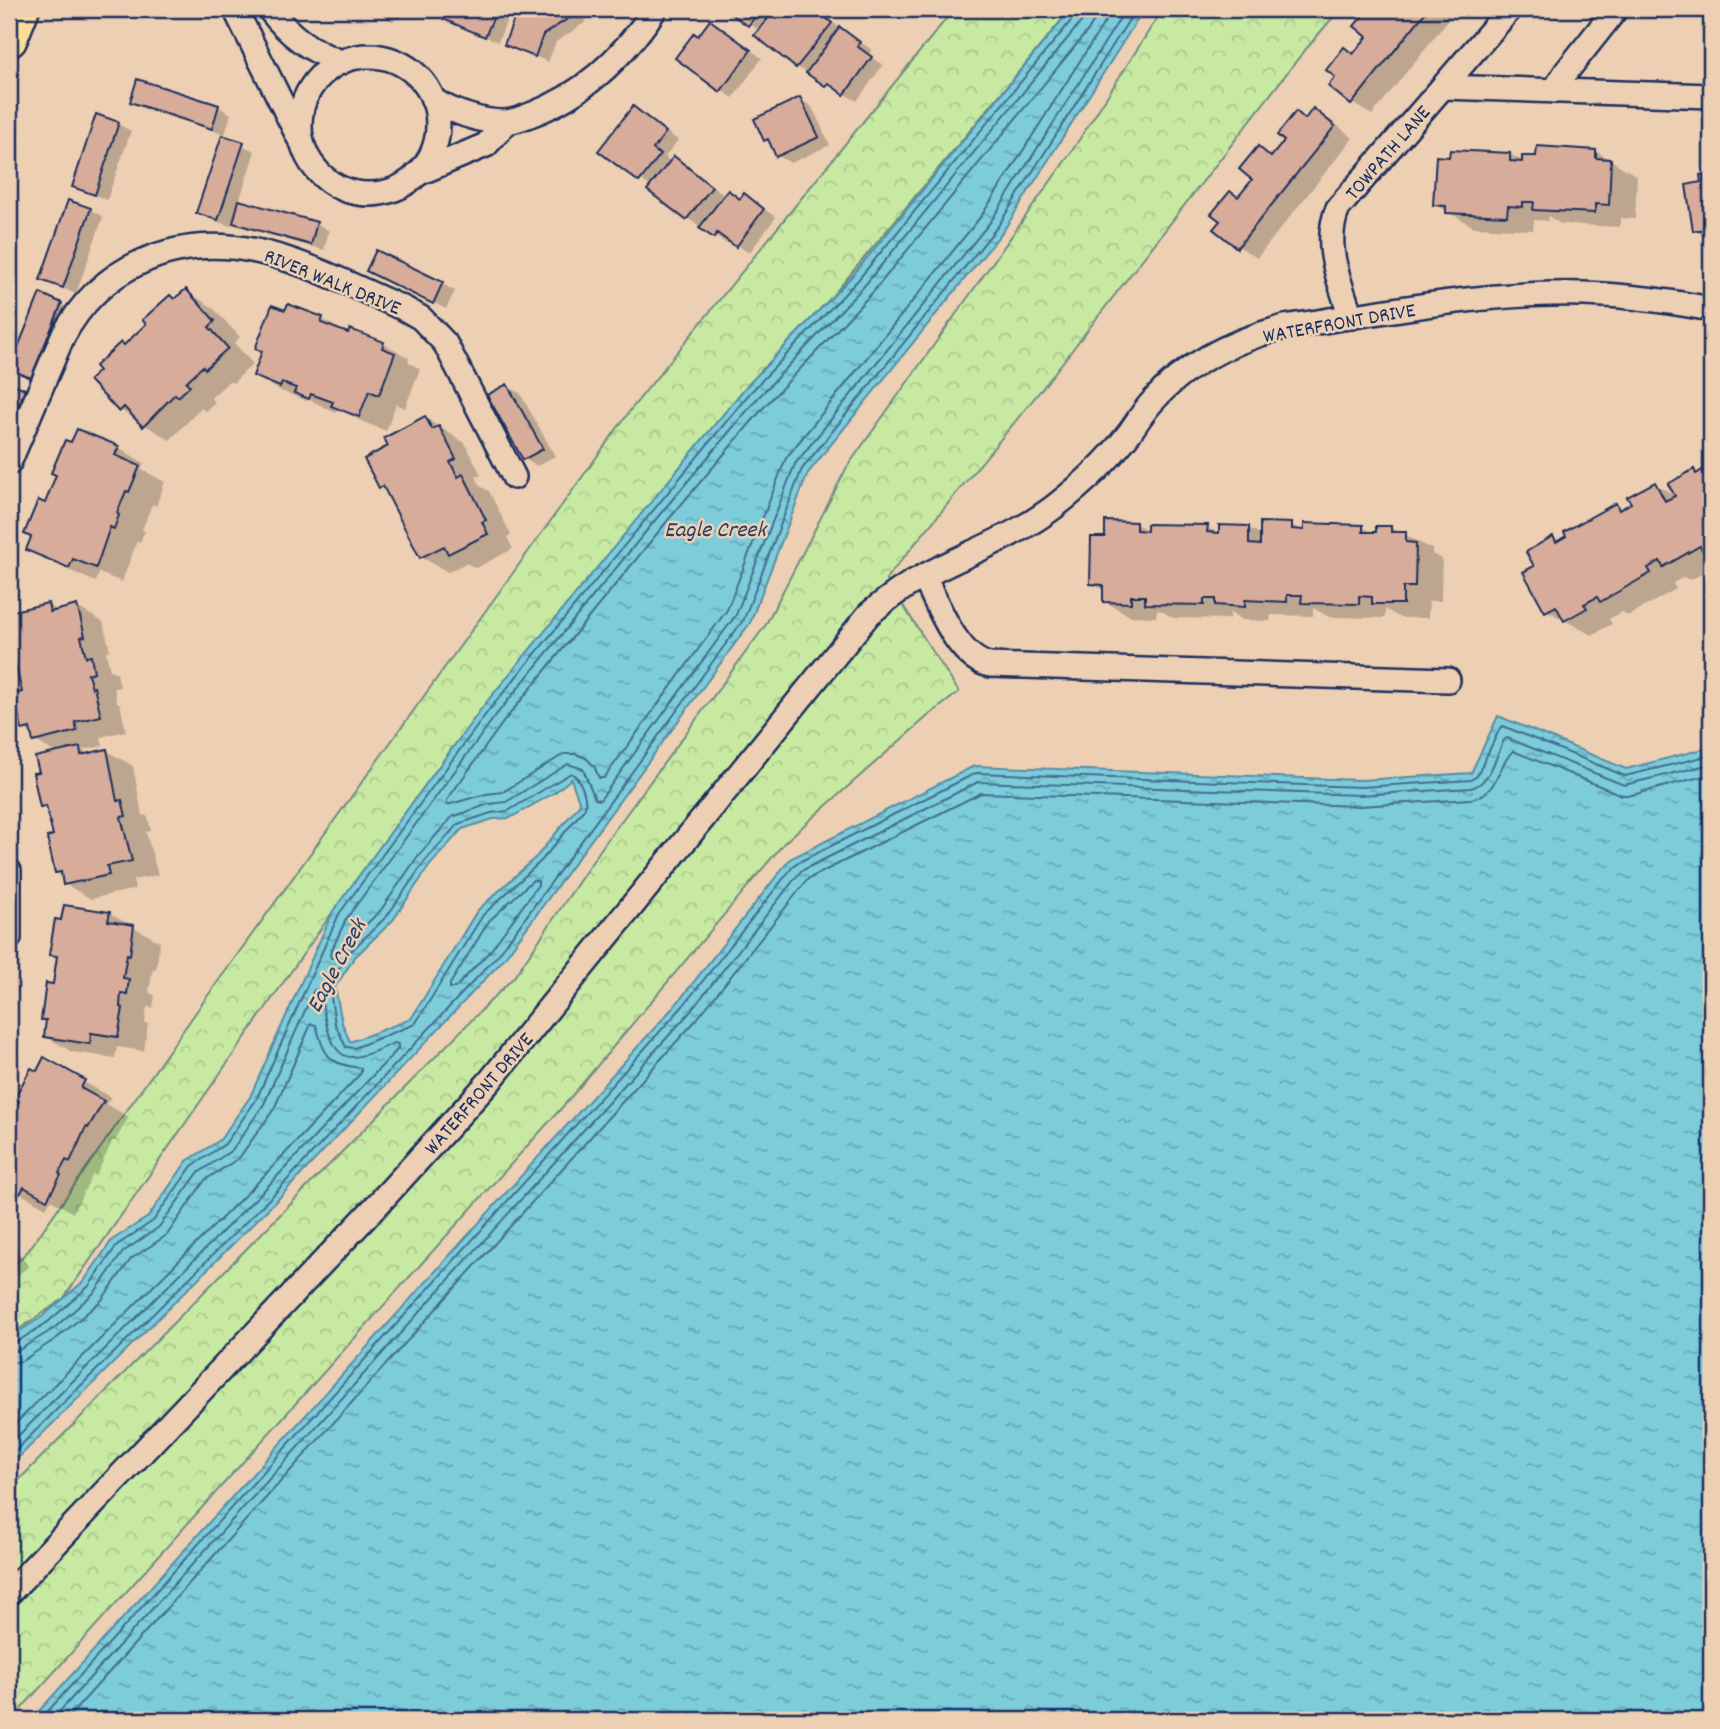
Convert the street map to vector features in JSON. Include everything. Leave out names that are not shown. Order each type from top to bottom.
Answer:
[{"type":"main road","points":[[9,39],[21,9]]},
{"type":"street","points":[[236,9],[313,165],[323,176],[351,192],[367,194],[390,191],[417,174],[486,145],[506,122],[552,106],[602,73],[628,47],[655,9]]},
{"type":"street","points":[[269,9],[293,36],[321,55],[341,62]]},
{"type":"street","name":"TOWPATH LANE","points":[[1351,317],[1333,261],[1330,234],[1335,215],[1346,198],[1510,9]]},
{"type":"street","points":[[1554,91],[1615,9]]},
{"type":"street","points":[[305,150],[300,122],[307,94],[325,72],[341,62],[375,56],[400,63],[420,78],[433,100],[437,134],[430,156],[417,174]]},
{"type":"street","points":[[1443,87],[1711,96]]},
{"type":"street","points":[[433,100],[456,112],[506,122]]},
{"type":"street","name":"RIVER WALK DRIVE","points":[[9,463],[62,338],[87,300],[106,282],[145,260],[187,248],[228,245],[247,247],[288,259],[421,318],[445,343],[514,477]]},
{"type":"street","name":"WATERFRONT DRIVE","points":[[9,1592],[379,1203],[489,1082],[869,614],[902,589],[1001,540],[1053,508],[1083,484],[1108,458],[1153,400],[1179,377],[1199,363],[1262,333],[1351,317],[1490,298],[1551,293],[1637,297],[1711,309]]},
{"type":"street","points":[[924,577],[952,632],[967,652],[982,664],[1448,680]]},
{"type":"street","points":[[9,871],[9,938]]},
{"type":"green space","points":[[954,9],[1071,9],[829,300],[744,389],[453,747],[329,917],[63,1299],[9,1336],[9,1270],[28,1251],[201,1005],[632,408]]},
{"type":"green space","points":[[1163,9],[1340,9],[1301,55],[1041,390],[886,579],[959,692],[785,842],[566,1103],[9,1720],[9,1490],[514,977],[605,843],[765,626],[847,467],[1070,154]]},
{"type":"water","name":"Eagle Creek","points":[[1071,9],[1144,9],[1004,230],[808,473],[750,623],[503,960],[280,1197],[9,1467],[9,1338],[43,1316],[84,1281],[112,1240],[148,1217],[187,1161],[220,1140],[250,1097],[333,911],[484,705],[744,389],[853,275]],"holes":[[[571,779],[580,804],[537,856],[477,911],[411,1019],[350,1042],[342,1023],[335,987],[355,957],[393,920],[430,865],[462,829],[493,819],[510,818],[554,793]]]},
{"type":"water","points":[[1498,716],[1626,769],[1711,747],[1711,1720],[31,1720],[678,1002],[790,859],[974,766],[1361,780],[1471,773]]},
{"type":"building","points":[[431,9],[497,9],[485,37],[443,19],[445,14]]},
{"type":"building","points":[[518,9],[571,9],[575,14],[543,35],[535,57],[504,45]]},
{"type":"building","points":[[724,9],[761,9],[748,26]]},
{"type":"building","points":[[776,9],[815,9],[832,23],[796,68],[754,35]]},
{"type":"building","points":[[1368,9],[1380,9],[1386,13],[1389,9],[1428,9],[1351,105],[1328,86],[1335,77],[1326,70],[1344,47],[1353,54],[1367,37],[1354,26]]},
{"type":"building","points":[[710,20],[751,50],[720,92],[675,58],[694,33],[698,36]]},
{"type":"building","points":[[840,27],[860,42],[857,46],[872,57],[844,95],[828,83],[825,86],[806,73]]},
{"type":"building","points":[[137,79],[219,105],[212,129],[130,102]]},
{"type":"building","points":[[800,97],[819,137],[776,157],[768,139],[764,141],[754,119]]},
{"type":"building","points":[[633,106],[666,132],[653,149],[660,155],[639,182],[598,151]]},
{"type":"building","points":[[1313,108],[1335,126],[1237,248],[1213,229],[1220,221],[1211,214],[1230,191],[1238,197],[1252,180],[1239,169],[1258,146],[1271,157],[1284,141],[1277,135],[1296,111],[1305,119]]},
{"type":"building","points":[[96,114],[119,122],[95,195],[72,187]]},
{"type":"building","points":[[222,135],[244,142],[218,220],[196,213]]},
{"type":"building","points":[[1537,146],[1596,150],[1596,158],[1611,159],[1609,205],[1595,204],[1595,213],[1533,210],[1534,202],[1523,202],[1523,207],[1508,206],[1507,216],[1446,213],[1446,206],[1433,205],[1436,156],[1449,157],[1450,150],[1510,153],[1510,161],[1522,162],[1522,156],[1536,156]]},
{"type":"building","points":[[674,156],[712,187],[686,220],[647,190]]},
{"type":"building","points":[[1711,174],[1711,235],[1707,236],[1706,229],[1693,231],[1686,185],[1701,182],[1700,175]]},
{"type":"building","points":[[728,190],[740,199],[744,193],[764,209],[736,247],[717,233],[714,238],[699,228]]},
{"type":"building","points":[[68,200],[91,208],[63,288],[40,280]]},
{"type":"building","points":[[239,200],[317,222],[311,245],[233,223]]},
{"type":"building","points":[[376,250],[443,282],[433,304],[366,271]]},
{"type":"building","points":[[186,289],[215,321],[209,327],[228,348],[205,369],[203,366],[186,382],[190,386],[178,397],[175,394],[143,427],[124,407],[119,412],[89,380],[99,371],[95,366],[121,342],[124,345],[146,324],[142,320],[170,295],[174,299]]},
{"type":"building","points":[[40,293],[62,303],[31,378],[9,369]]},
{"type":"building","points":[[288,304],[323,317],[321,323],[348,333],[350,329],[384,342],[382,348],[395,353],[379,395],[369,391],[359,417],[331,406],[333,402],[311,394],[309,399],[294,393],[296,388],[282,383],[280,387],[253,376],[262,351],[255,349],[272,305],[285,310]]},
{"type":"building","points":[[9,382],[25,389],[9,430]]},
{"type":"building","points":[[507,384],[543,449],[523,460],[487,395]]},
{"type":"building","points":[[425,416],[432,429],[439,426],[456,459],[450,462],[458,477],[463,474],[486,520],[482,522],[488,534],[448,554],[444,546],[420,558],[383,486],[379,488],[364,459],[388,446],[384,438]]},
{"type":"building","points":[[77,429],[119,446],[115,455],[140,466],[129,492],[126,491],[114,529],[110,527],[96,568],[73,559],[69,568],[26,550],[31,537],[24,534],[38,500],[45,503],[56,475],[51,473],[65,440],[71,442]]},
{"type":"building","points":[[1711,458],[1711,548],[1703,552],[1700,546],[1663,567],[1660,561],[1648,568],[1651,573],[1600,602],[1597,597],[1584,604],[1587,608],[1564,621],[1556,606],[1545,612],[1523,572],[1534,566],[1526,552],[1553,536],[1556,542],[1566,536],[1564,532],[1616,503],[1619,510],[1631,503],[1627,497],[1655,482],[1665,501],[1675,496],[1668,484],[1694,469],[1696,474],[1707,467],[1704,462]]},
{"type":"building","points":[[1105,521],[1136,522],[1136,530],[1147,531],[1147,524],[1208,525],[1207,532],[1219,533],[1219,525],[1249,526],[1249,544],[1260,545],[1260,522],[1292,523],[1292,529],[1304,530],[1304,523],[1363,525],[1363,532],[1376,532],[1376,526],[1391,526],[1391,532],[1406,532],[1406,542],[1416,543],[1415,587],[1403,587],[1403,604],[1372,604],[1372,597],[1359,596],[1359,604],[1301,603],[1302,595],[1287,595],[1287,602],[1245,600],[1245,607],[1215,605],[1215,599],[1204,599],[1204,605],[1145,604],[1145,596],[1131,596],[1131,603],[1103,602],[1103,585],[1090,584],[1091,537],[1105,537]]},
{"type":"building","points":[[48,603],[50,612],[77,605],[85,636],[81,637],[86,657],[91,656],[94,672],[88,674],[101,716],[75,722],[77,731],[33,742],[30,728],[22,730],[14,694],[22,692],[15,663],[9,665],[9,612]]},
{"type":"building","points":[[80,747],[81,755],[107,749],[117,801],[122,800],[126,816],[121,817],[132,861],[107,866],[109,875],[63,885],[61,872],[55,873],[47,837],[53,835],[46,806],[40,807],[33,773],[39,772],[35,757]]},
{"type":"building","points":[[64,905],[110,912],[108,921],[134,925],[130,955],[127,954],[123,978],[129,979],[127,994],[121,993],[120,1007],[123,1008],[118,1037],[91,1033],[90,1044],[44,1037],[46,1020],[41,1020],[46,983],[53,984],[57,956],[49,955],[55,919],[61,920]]},
{"type":"building","points":[[44,1057],[85,1080],[81,1088],[104,1101],[88,1128],[86,1127],[70,1162],[66,1160],[47,1200],[24,1187],[20,1194],[9,1188],[9,1119],[19,1101],[14,1099],[31,1068],[37,1071]]}]
